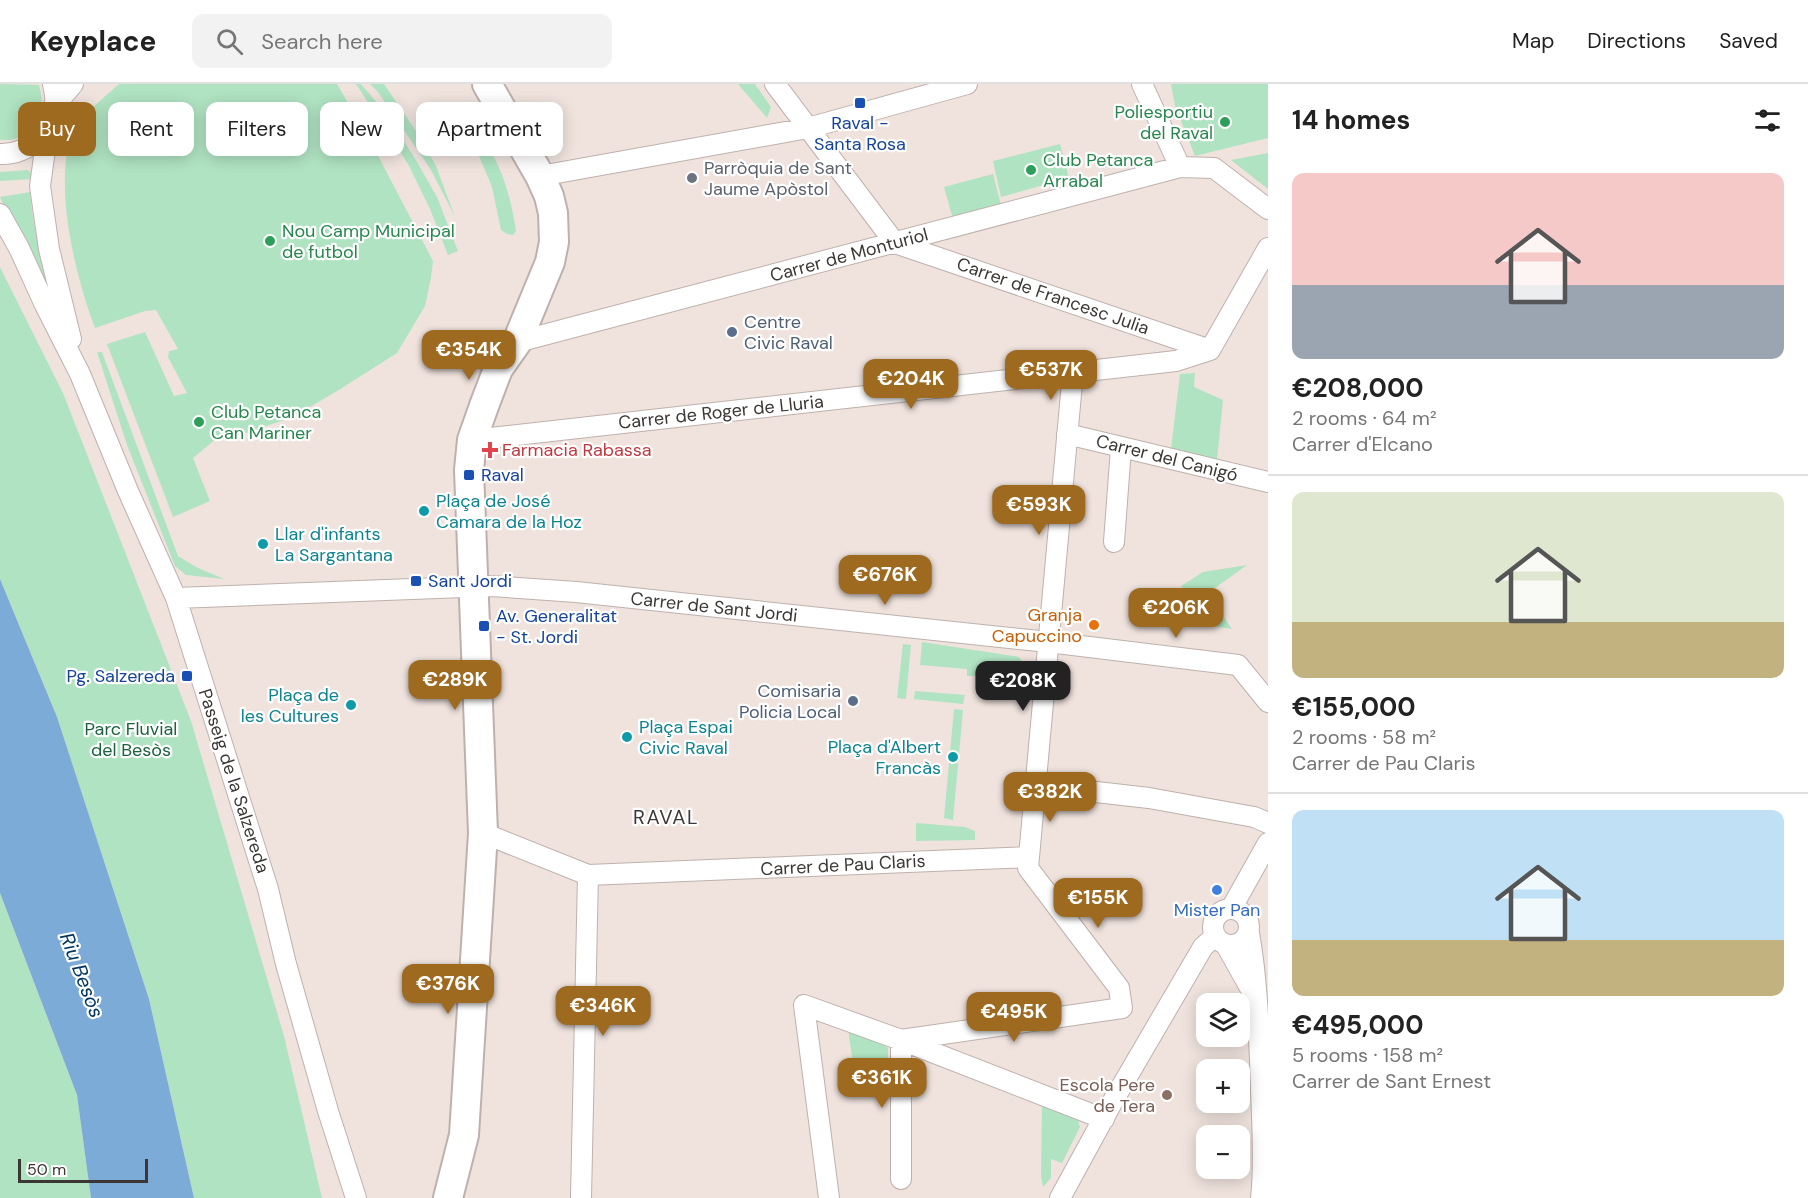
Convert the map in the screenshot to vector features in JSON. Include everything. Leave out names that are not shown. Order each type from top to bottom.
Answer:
[{"type":"street","points":[[54,94],[73,84]]},
{"type":"street","points":[[448,1198],[464,1135],[483,833],[469,470],[472,440],[498,369],[517,342],[550,262],[554,242],[553,213],[549,196],[540,176],[487,84]]},
{"type":"street","points":[[775,84],[894,243]]},
{"type":"street","points":[[540,176],[808,128],[967,84]]},
{"type":"street","points":[[1142,84],[1180,167]]},
{"type":"street","points":[[0,154],[18,151]]},
{"type":"street","name":"Passeig de la Salzereda","points":[[44,156],[40,186],[49,249],[80,374]]},
{"type":"street","name":"Carrer de Monturiol","points":[[517,342],[1180,167],[1214,168],[1268,208]]},
{"type":"street","name":"Passeig de la Salzereda","points":[[0,214],[80,374],[128,491],[176,598],[268,889],[286,964],[328,1111],[356,1198]]},
{"type":"street","name":"Carrer de Francesc Julia","points":[[894,243],[1210,350]]},
{"type":"street","points":[[1210,350],[1268,248]]},
{"type":"street","name":"Carrer de Roger de Lluria","points":[[472,440],[1171,362],[1210,350]]},
{"type":"street","points":[[901,1040],[1122,1008],[1119,988],[1028,868],[1073,372]]},
{"type":"street","name":"Carrer del Canigó","points":[[1067,434],[1268,482]]},
{"type":"street","points":[[1114,542],[1121,448]]},
{"type":"street","name":"Carrer de Sant Jordi","points":[[176,598],[491,586],[576,592],[1048,642],[1238,665],[1268,702]]},
{"type":"street","points":[[1035,785],[1149,798],[1254,817],[1268,823]]},
{"type":"street","name":"Carrer de Pau Claris","points":[[483,833],[588,875],[1029,856]]},
{"type":"street","points":[[1231,909],[1268,843]]},
{"type":"street","points":[[581,1198],[588,875]]},
{"type":"street","points":[[1261,1198],[1262,1006],[1248,933],[1249,923],[1245,915],[1236,910],[1225,910],[1215,919],[1213,925],[1262,1006]]},
{"type":"street","points":[[1060,1198],[1203,947],[1220,940],[1233,946],[1240,944],[1248,933]]},
{"type":"street","points":[[829,1198],[804,1005],[1104,1119]]},
{"type":"street","points":[[901,1040],[902,1179]]},
{"type":"green space","points":[[0,84],[39,85],[41,102],[18,102],[18,137],[0,140]]},
{"type":"green space","name":"Nou Camp Municipal de futbol","points":[[119,84],[337,84],[347,102],[320,102],[320,156],[378,156],[433,261],[425,306],[397,353],[293,417],[240,435],[223,433],[193,458],[210,501],[173,517],[107,344],[145,332],[174,396],[187,393],[168,357],[169,351],[178,349],[156,310],[145,311],[95,328],[74,257],[66,201],[67,156],[96,156],[96,105]]},
{"type":"green space","points":[[356,84],[361,84],[376,102],[368,102]]},
{"type":"green space","points":[[370,84],[384,84],[396,102],[385,102]]},
{"type":"green space","points":[[738,84],[755,84],[771,107],[767,118]]},
{"type":"green space","name":"Poliesportiu del Raval","points":[[1171,84],[1268,84],[1268,138],[1195,156],[1175,106]]},
{"type":"green space","points":[[404,113],[416,131],[416,148],[404,130]]},
{"type":"green space","points":[[404,142],[437,197],[458,251],[448,255],[430,209],[403,156]]},
{"type":"green space","name":"Club Petanca Arrabal","points":[[1060,144],[1069,178],[1001,197],[993,161]]},
{"type":"green space","points":[[1268,153],[1268,189],[1231,160]]},
{"type":"green space","points":[[421,156],[430,156],[436,166],[455,217]]},
{"type":"green space","points":[[479,156],[493,156],[495,159],[508,194],[514,219],[516,231],[513,235],[501,230],[492,187]]},
{"type":"green space","points":[[28,170],[31,173],[31,179],[0,181],[0,172]]},
{"type":"green space","points":[[993,174],[1001,205],[953,219],[944,187]]},
{"type":"green space","points":[[30,192],[41,258],[60,321],[56,322],[0,197]]},
{"type":"green space","name":"Parc Fluvial del Besòs","points":[[0,267],[63,393],[191,721],[284,1036],[322,1198],[194,1198],[149,999],[57,717],[0,579]]},
{"type":"green space","points":[[97,352],[102,352],[178,556],[224,579],[186,575],[175,566],[127,445]]},
{"type":"green space","points":[[1195,373],[1194,387],[1223,400],[1217,460],[1171,449],[1180,374]]},
{"type":"green space","points":[[1247,565],[1208,593],[1232,629],[1193,623],[1196,606],[1181,586],[1203,572]]},
{"type":"green space","points":[[922,642],[1019,657],[1036,682],[1036,689],[1003,684],[1003,675],[967,676],[967,669],[920,665]]},
{"type":"green space","points":[[903,644],[911,645],[906,699],[897,698]]},
{"type":"green space","points":[[915,691],[965,695],[963,704],[914,699]]},
{"type":"green space","points":[[954,709],[963,710],[953,820],[944,818]]},
{"type":"green space","points":[[916,823],[965,827],[975,831],[975,840],[916,841]]},
{"type":"green space","points":[[0,893],[77,1095],[91,1198],[0,1198]]},
{"type":"green space","points":[[848,1029],[888,1048],[888,1058],[853,1063]]},
{"type":"green space","points":[[1042,1104],[1077,1117],[1080,1127],[1062,1163],[1051,1159],[1051,1178],[1043,1187],[1041,1176]]},
{"type":"water","name":"Riu Besòs","points":[[0,579],[57,717],[149,999],[194,1198],[91,1198],[77,1095],[0,893]]},
{"type":"place","name":"Raval - Santa Rosa","points":[[860,103]]},
{"type":"place","name":"Poliesportiu del Raval","points":[[1225,122]]},
{"type":"place","name":"Club Petanca Arrabal","points":[[1031,170]]},
{"type":"place","name":"Parròquia de Sant Jaume Apòstol","points":[[692,178]]},
{"type":"place","name":"Nou Camp Municipal de futbol","points":[[270,241]]},
{"type":"place","name":"Centre Civic Raval","points":[[732,332]]},
{"type":"place","name":"Club Petanca Can Mariner","points":[[199,422]]},
{"type":"place","name":"Farmacia Rabassa","points":[[490,450]]},
{"type":"place","name":"Raval","points":[[469,475]]},
{"type":"place","name":"Plaça de José Camara de la Hoz","points":[[424,511]]},
{"type":"place","name":"Llar d'infants La Sargantana","points":[[263,544]]},
{"type":"place","name":"Sant Jordi","points":[[416,581]]},
{"type":"place","name":"Granja Capuccino","points":[[1094,625]]},
{"type":"place","name":"Av. Generalitat - St. Jordi","points":[[484,626]]},
{"type":"place","name":"Pg. Salzereda","points":[[187,676]]},
{"type":"place","name":"Comisaria Policia Local","points":[[853,701]]},
{"type":"place","name":"Plaça de les Cultures","points":[[351,705]]},
{"type":"place","name":"Plaça Espai Civic Raval","points":[[627,737]]},
{"type":"place","name":"Plaça d'Albert Francàs","points":[[953,757]]},
{"type":"place","name":"Mister Pan","points":[[1217,890]]},
{"type":"place","name":"Escola Pere de Tera","points":[[1167,1095]]},
{"type":"district","name":"RAVAL","points":[[666,817]]}]
